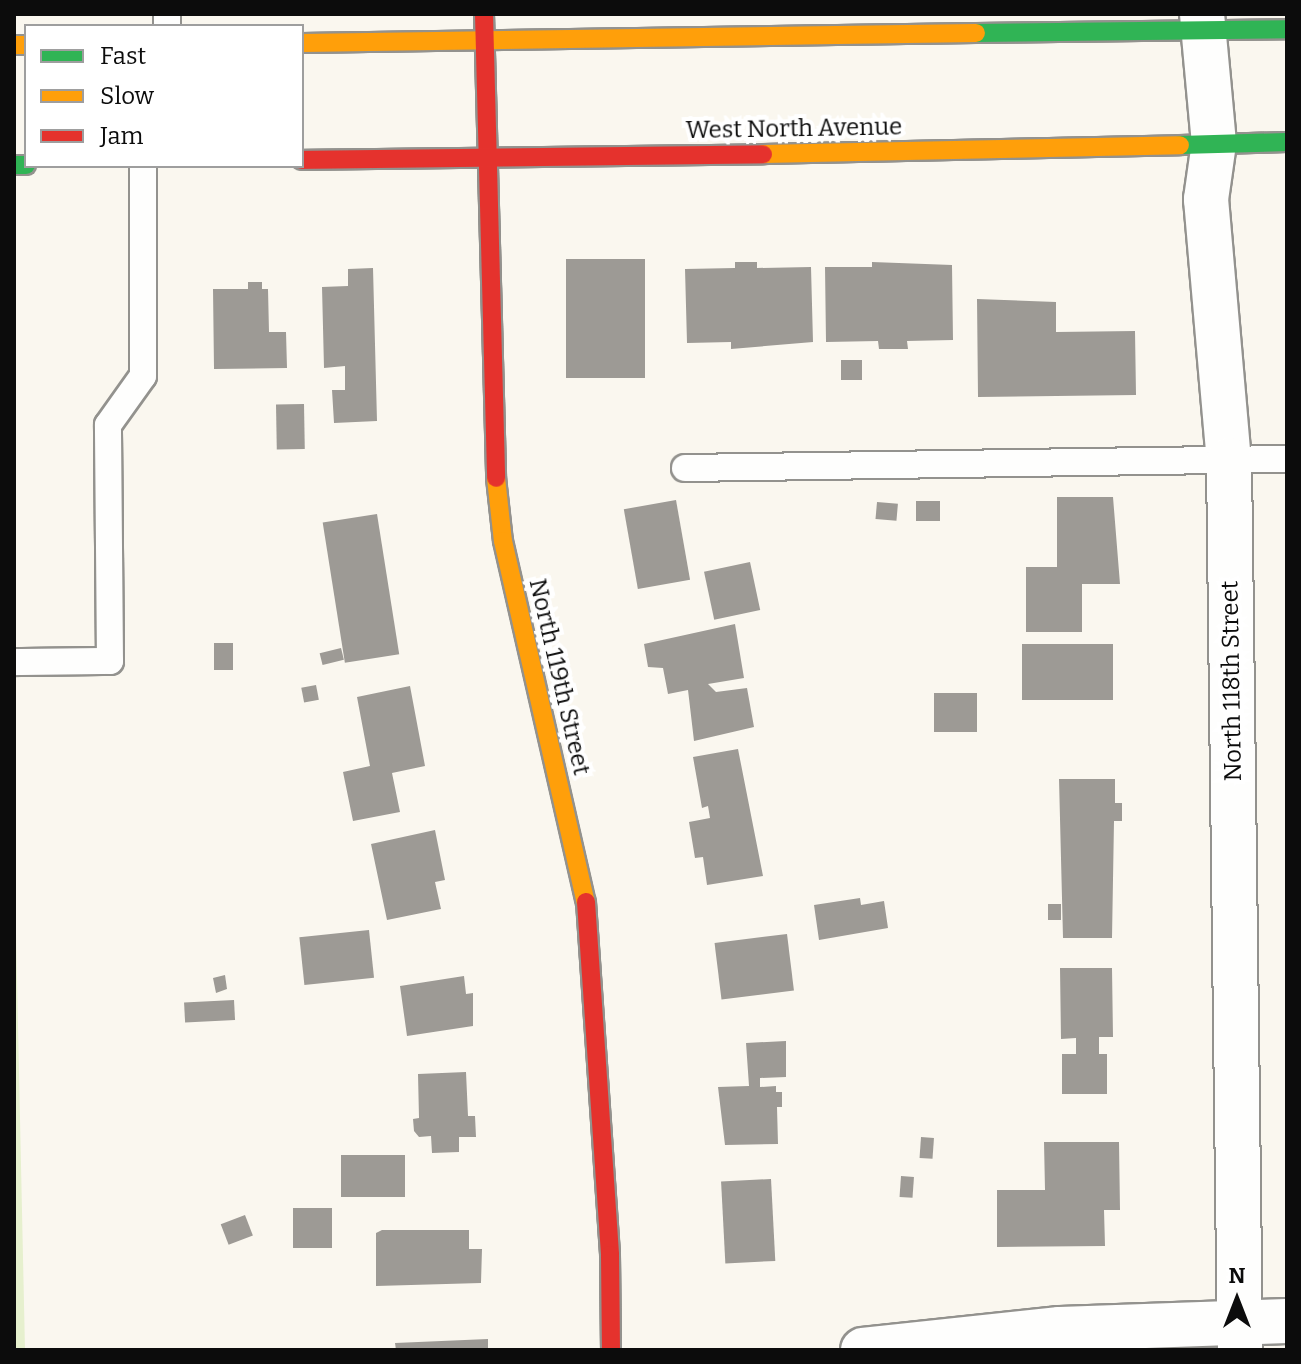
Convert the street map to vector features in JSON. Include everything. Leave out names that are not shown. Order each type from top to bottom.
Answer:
[{"type":"main road","name":"North 119th Street","points":[[484,14],[484,156],[493,457],[503,541],[586,904],[610,1255],[611,1350]]},
{"type":"main road","points":[[304,43],[485,39],[617,27],[1203,22],[1287,29]]},
{"type":"main road","name":"West North Avenue","points":[[304,160],[962,152],[1287,142]]},
{"type":"street","name":"North 118th Street","points":[[1203,22],[1214,143],[1206,199],[1229,460],[1240,1336]]},
{"type":"street","points":[[863,1350],[1060,1329],[1240,1336],[1287,1321]]},
{"type":"lane","points":[[14,662],[110,661],[108,425],[143,376],[143,168]]},
{"type":"lane","points":[[685,468],[1287,459]]},
{"type":"green space","points":[[14,840],[25,1350],[14,1350]]},
{"type":"building","points":[[566,259],[645,259],[645,378],[566,378]]},
{"type":"building","points":[[735,262],[757,262],[757,268],[811,267],[813,342],[731,349],[731,342],[687,343],[685,269],[735,268]]},
{"type":"building","points":[[872,262],[952,265],[953,340],[907,341],[908,349],[879,349],[878,341],[826,342],[825,267],[872,267]]},
{"type":"building","points":[[373,268],[377,421],[334,423],[332,390],[345,390],[345,366],[324,368],[322,287],[348,286],[348,269]]},
{"type":"building","points":[[248,282],[262,282],[262,289],[268,289],[269,332],[286,332],[287,368],[214,369],[213,289],[248,289]]},
{"type":"building","points":[[977,299],[1056,302],[1056,332],[1135,331],[1136,395],[978,397]]},
{"type":"building","points":[[841,360],[862,360],[862,380],[841,380]]},
{"type":"building","points":[[276,404],[304,404],[305,449],[277,449]]},
{"type":"building","points":[[1057,497],[1113,497],[1120,584],[1082,584],[1082,632],[1026,632],[1026,567],[1057,567]]},
{"type":"building","points":[[676,500],[690,580],[638,589],[624,509]]},
{"type":"building","points":[[916,501],[940,501],[940,521],[916,521]]},
{"type":"building","points":[[877,502],[898,504],[896,521],[876,519]]},
{"type":"building","points":[[377,514],[399,654],[345,663],[323,523]]},
{"type":"building","points":[[750,562],[760,610],[714,620],[704,572]]},
{"type":"building","points":[[735,624],[744,678],[708,684],[716,692],[747,688],[754,727],[694,741],[688,690],[668,694],[663,668],[648,667],[644,644]]},
{"type":"building","points":[[214,643],[233,643],[233,670],[214,670]]},
{"type":"building","points":[[1022,644],[1113,644],[1113,700],[1022,700]]},
{"type":"building","points":[[341,648],[344,660],[323,665],[320,653]]},
{"type":"building","points":[[316,685],[319,700],[304,703],[301,688]]},
{"type":"building","points":[[410,686],[425,766],[392,773],[400,812],[353,821],[343,772],[370,766],[357,697]]},
{"type":"building","points":[[934,693],[977,693],[977,732],[934,732]]},
{"type":"building","points":[[738,749],[763,876],[707,885],[703,857],[695,858],[689,822],[710,818],[708,806],[702,808],[693,757]]},
{"type":"building","points":[[1059,779],[1115,779],[1115,803],[1122,803],[1122,821],[1114,821],[1112,938],[1063,938]]},
{"type":"building","points":[[435,830],[445,880],[435,882],[441,909],[387,920],[371,844]]},
{"type":"building","points":[[860,898],[861,905],[884,901],[888,928],[819,940],[814,905]]},
{"type":"building","points":[[1048,904],[1061,904],[1061,920],[1048,920]]},
{"type":"building","points":[[369,930],[374,978],[304,985],[299,937]]},
{"type":"building","points":[[787,934],[794,991],[721,999],[715,943]]},
{"type":"building","points":[[1060,968],[1112,968],[1113,1037],[1099,1037],[1099,1054],[1107,1054],[1107,1094],[1062,1094],[1062,1054],[1076,1054],[1076,1038],[1061,1039]]},
{"type":"building","points":[[225,975],[227,989],[216,993],[213,978]]},
{"type":"building","points":[[464,976],[466,994],[473,993],[473,1026],[407,1036],[400,986]]},
{"type":"building","points":[[234,1000],[235,1020],[185,1023],[184,1003]]},
{"type":"building","points":[[786,1041],[786,1077],[760,1078],[760,1087],[776,1086],[776,1092],[782,1092],[782,1107],[777,1107],[778,1144],[725,1145],[718,1087],[749,1086],[746,1043]]},
{"type":"building","points":[[466,1072],[468,1116],[475,1116],[476,1137],[459,1137],[459,1152],[432,1153],[431,1136],[419,1137],[414,1131],[413,1119],[419,1118],[418,1074]]},
{"type":"building","points":[[921,1137],[934,1138],[933,1159],[920,1158]]},
{"type":"building","points":[[1044,1142],[1119,1142],[1120,1210],[1104,1210],[1105,1246],[997,1247],[997,1190],[1045,1190]]},
{"type":"building","points":[[341,1155],[405,1155],[405,1197],[341,1197]]},
{"type":"building","points":[[901,1176],[914,1177],[913,1198],[900,1197]]},
{"type":"building","points":[[771,1179],[775,1261],[725,1264],[721,1182]]},
{"type":"building","points":[[293,1208],[332,1208],[332,1248],[293,1248]]},
{"type":"building","points":[[245,1215],[253,1236],[229,1245],[221,1224]]},
{"type":"building","points":[[382,1230],[469,1230],[469,1249],[482,1249],[481,1283],[376,1286],[376,1233]]},
{"type":"building","points":[[488,1339],[488,1350],[396,1350],[395,1343]]},
{"type":"traffic: fast","points":[[976,33],[1287,29]]},
{"type":"traffic: fast","points":[[1180,145],[1287,142]]},
{"type":"traffic: fast","points":[[14,165],[24,165]]},
{"type":"traffic: slow","points":[[304,43],[976,33]]},
{"type":"traffic: slow","points":[[14,45],[24,45]]},
{"type":"traffic: slow","points":[[763,154],[1180,145]]},
{"type":"traffic: slow","points":[[496,478],[503,541],[586,902]]},
{"type":"traffic: jam","points":[[484,14],[496,478]]},
{"type":"traffic: jam","points":[[304,160],[763,154]]},
{"type":"traffic: jam","points":[[586,902],[610,1255],[611,1350]]}]
